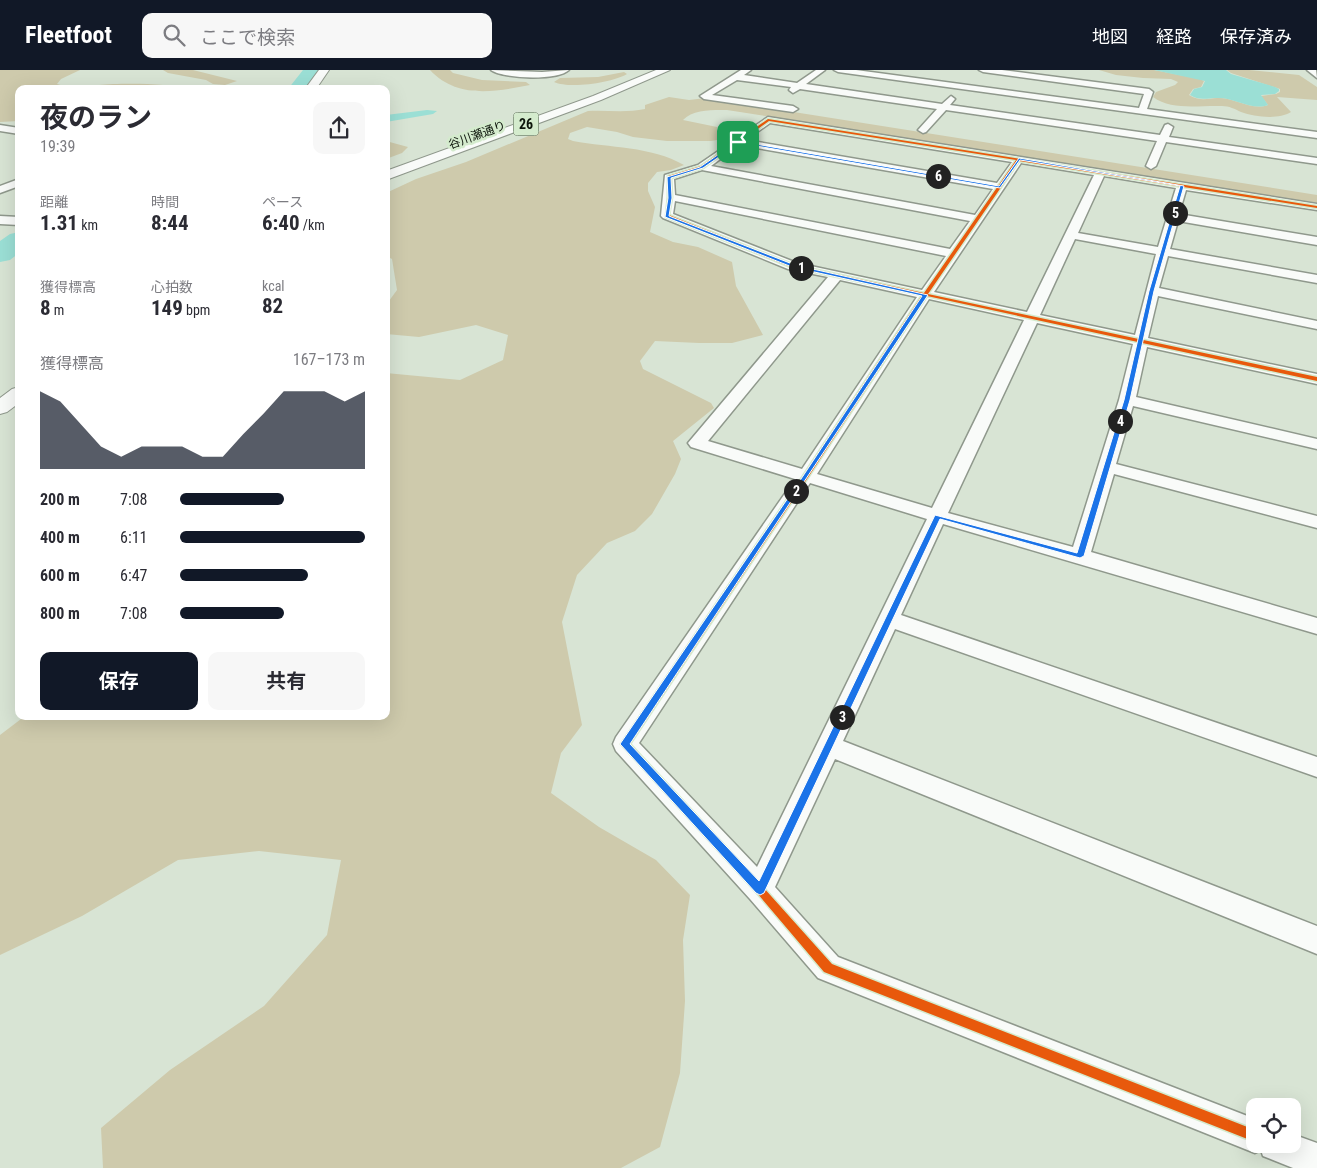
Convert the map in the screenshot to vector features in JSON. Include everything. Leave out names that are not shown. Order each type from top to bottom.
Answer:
[{"type":"main road","points":[[313,85],[324,70]]},
{"type":"main road","name":"谷川瀬通り","points":[[390,167],[651,70]]},
{"type":"main road","name":"26","points":[[390,175],[597,98],[665,70]]},
{"type":"main road","points":[[0,389],[15,377]]},
{"type":"main road","points":[[0,408],[15,396]]},
{"type":"street","points":[[496,70],[537,74],[557,73],[565,70]]},
{"type":"street","points":[[747,70],[704,96],[806,112]]},
{"type":"street","points":[[772,106],[821,70]]},
{"type":"street","points":[[838,70],[1317,135]]},
{"type":"street","points":[[923,130],[979,70]]},
{"type":"street","points":[[983,70],[1149,92],[1142,111]]},
{"type":"street","points":[[1311,70],[1317,76]]},
{"type":"street","points":[[737,77],[1317,161]]},
{"type":"street","points":[[1151,166],[1173,116]]},
{"type":"street","points":[[1317,207],[768,120],[702,167],[669,177],[670,198],[667,216],[793,266],[1317,379]]},
{"type":"street","points":[[0,128],[15,130]]},
{"type":"street","points":[[738,142],[1000,187]]},
{"type":"street","points":[[1019,159],[925,295],[806,476],[625,744],[760,890],[828,968],[1246,1132]]},
{"type":"street","points":[[702,167],[978,219]]},
{"type":"street","points":[[760,890],[1101,172]]},
{"type":"street","points":[[0,190],[15,184]]},
{"type":"street","points":[[1080,556],[1127,400],[1152,291],[1182,186]]},
{"type":"street","points":[[670,198],[955,254]]},
{"type":"street","points":[[1174,217],[1317,240]]},
{"type":"street","points":[[0,220],[15,221]]},
{"type":"street","points":[[1071,235],[1317,279]]},
{"type":"street","points":[[836,276],[697,443],[937,516],[1317,626]]},
{"type":"street","points":[[1152,291],[1317,325]]},
{"type":"street","points":[[1127,400],[1317,444]]},
{"type":"street","points":[[1107,467],[1317,522]]},
{"type":"street","points":[[889,619],[1317,767]]},
{"type":"street","points":[[828,746],[1317,940]]},
{"type":"street","points":[[1299,1153],[1317,1160]]},
{"type":"shaded area","points":[[0,70],[80,70],[61,79],[57,84],[62,85],[15,85],[15,121],[0,122]]},
{"type":"shaded area","points":[[163,70],[193,70],[237,81],[225,85],[213,84],[206,80],[168,73]]},
{"type":"shaded area","points":[[430,70],[450,70],[453,73],[482,80],[526,82],[530,85],[503,90],[477,91],[452,86]]},
{"type":"shaded area","points":[[1099,70],[1154,70],[1200,79],[1204,81],[1201,87],[1193,89],[1189,95],[1192,97],[1203,99],[1223,98],[1255,106],[1268,105],[1261,96],[1276,94],[1280,92],[1280,89],[1227,70],[1249,70],[1299,75],[1317,87],[1317,100],[1277,97],[1291,112],[1286,115],[1273,117],[1253,115],[1225,106],[1177,106],[1153,97],[1156,92],[1178,82],[1171,79],[1116,75]]},
{"type":"shaded area","points":[[624,72],[627,74],[612,80],[591,84],[570,85],[554,82],[560,78],[598,77]]},
{"type":"shaded area","points":[[120,84],[158,85],[102,85]]},
{"type":"shaded area","points":[[669,97],[689,100],[706,98],[1317,195],[1317,203],[727,110],[698,112],[687,116],[683,120],[717,127],[717,140],[711,141],[667,141],[633,137],[587,127],[570,133],[568,139],[573,141],[630,148],[658,154],[684,165],[671,170],[657,172],[648,183],[648,191],[655,207],[650,232],[673,242],[698,247],[732,262],[736,286],[763,335],[732,343],[655,341],[640,361],[643,369],[711,403],[714,408],[673,441],[681,459],[675,474],[652,514],[635,531],[607,543],[577,575],[562,622],[582,725],[561,753],[551,793],[599,827],[656,860],[690,895],[683,940],[685,1001],[680,1073],[660,1147],[621,1168],[103,1168],[101,1128],[170,1070],[264,1006],[327,935],[341,860],[259,851],[178,860],[82,916],[0,955],[0,735],[20,720],[390,720],[390,373],[460,380],[503,360],[508,335],[476,325],[419,337],[390,334],[390,300],[397,290],[392,259],[390,258],[390,191],[416,179],[466,162],[588,111],[638,110],[645,109],[645,105]]},
{"type":"shaded area","points":[[390,142],[408,147],[402,153],[390,158]]},
{"type":"water","points":[[1154,70],[1226,70],[1231,74],[1275,87],[1279,91],[1275,94],[1261,95],[1268,105],[1262,106],[1249,105],[1223,98],[1200,99],[1190,95],[1194,89],[1202,87],[1205,81]]},
{"type":"water","points":[[427,110],[437,111],[433,114],[390,121],[390,115]]},
{"type":"waterway","points":[[300,85],[312,70]]},
{"type":"waterway","points":[[0,254],[15,243]]},
{"type":"cycle path","points":[[1317,207],[768,120],[702,167],[669,177],[670,197],[667,216],[793,266],[1317,379]]},
{"type":"cycle path","points":[[1019,159],[925,295],[806,476],[625,744],[760,890],[828,968],[1246,1132]]},
{"type":"route","points":[[738,142],[1000,187],[1019,159],[1182,186],[1152,291],[1127,400],[1080,556],[937,516],[760,890],[625,744],[806,476],[925,295],[793,266],[667,216],[670,198],[669,177],[702,167],[738,142]]}]
